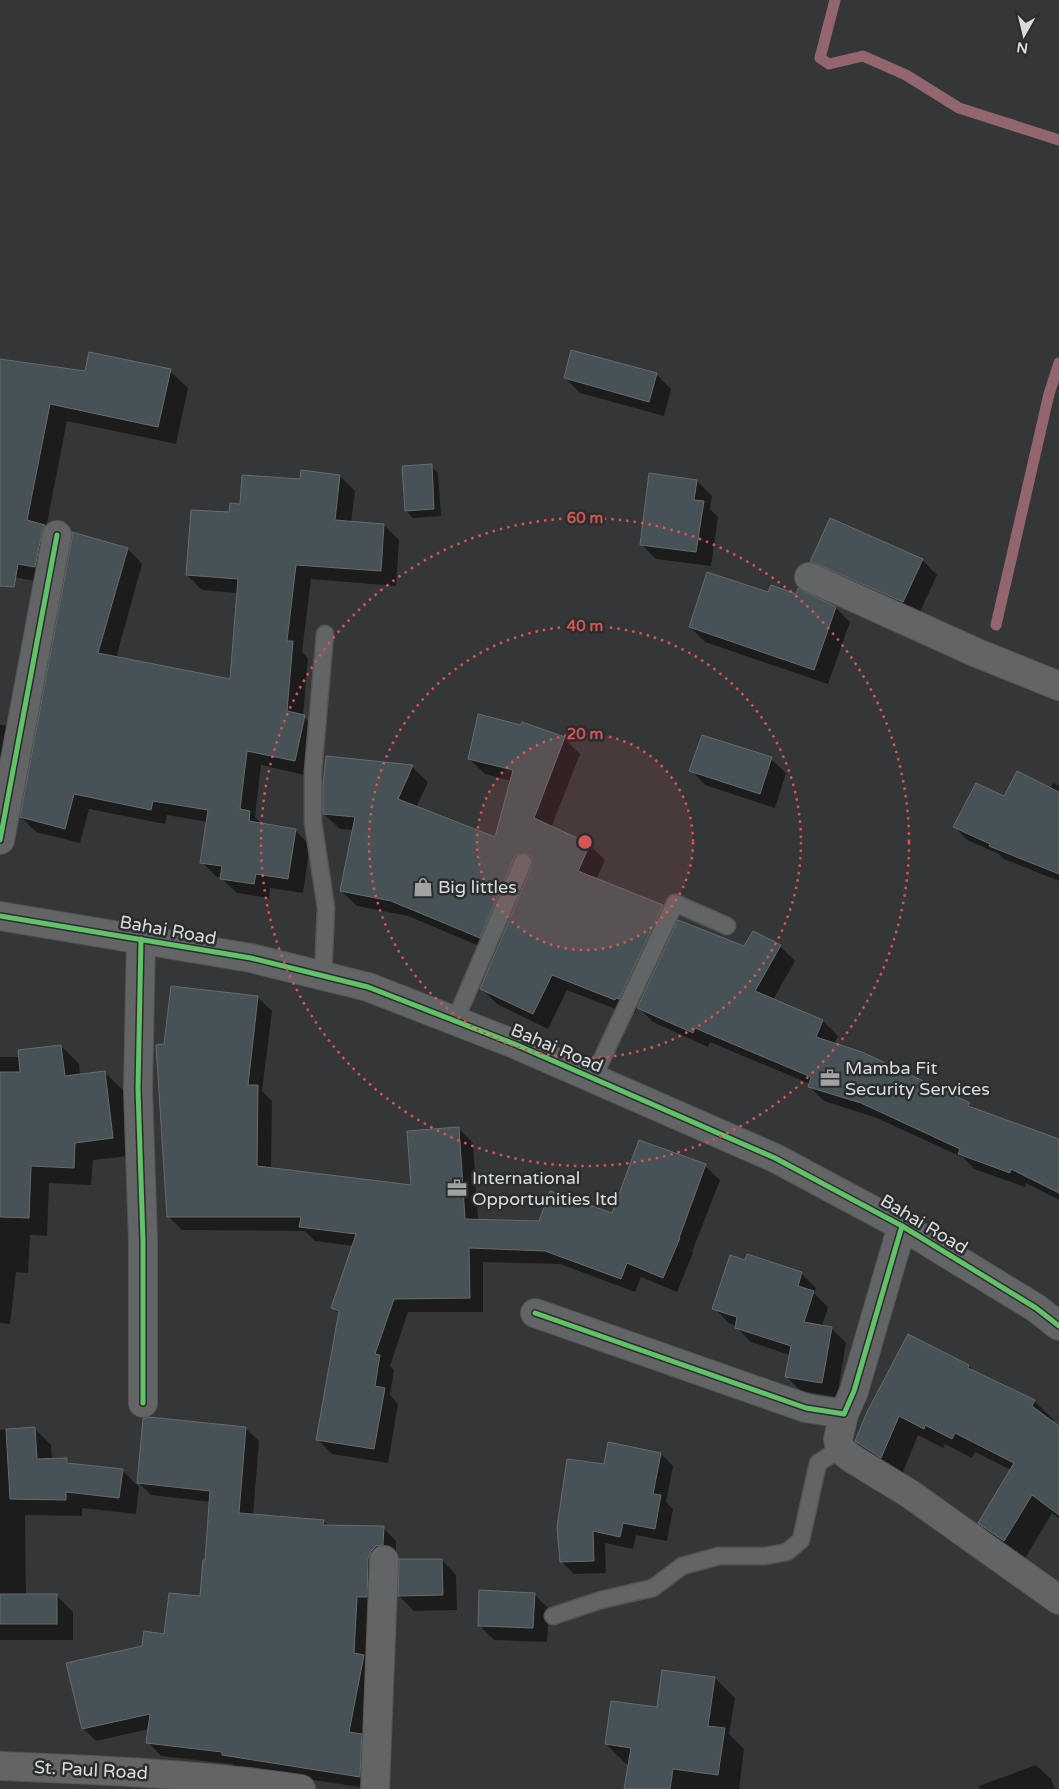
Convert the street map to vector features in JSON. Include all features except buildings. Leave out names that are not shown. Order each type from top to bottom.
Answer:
[{"type":"street","points":[[0,840],[57,535]]},
{"type":"street","points":[[809,577],[977,653],[1059,686]]},
{"type":"street","name":"Bahai Road","points":[[0,916],[251,958],[368,988],[517,1045],[776,1158],[902,1226],[1036,1308],[1059,1326]]},
{"type":"street","points":[[141,939],[138,1089],[144,1241],[142,1403]]},
{"type":"street","points":[[902,1226],[854,1391],[844,1414],[838,1439],[840,1449],[851,1458],[910,1494],[1059,1600]]},
{"type":"street","points":[[535,1313],[806,1408],[844,1414]]},
{"type":"street","points":[[375,1789],[384,1560]]},
{"type":"street","name":"St. Paul Road","points":[[0,1766],[134,1771],[251,1782],[301,1789]]},
{"type":"lane","points":[[323,976],[326,908],[313,822],[313,772],[325,634]]},
{"type":"lane","points":[[454,1021],[523,862]]},
{"type":"lane","points":[[593,1078],[675,904],[727,926]]},
{"type":"lane","points":[[553,1616],[601,1600],[653,1588],[682,1566],[719,1556],[765,1556],[787,1552],[801,1540],[818,1463],[840,1449]]},
{"type":"waterway","points":[[835,0],[820,58],[829,64],[863,56],[906,75],[959,108],[1059,140]]},
{"type":"waterway","points":[[996,625],[1049,394],[1059,363]]},
{"type":"cycle path","points":[[0,840],[57,535]]},
{"type":"cycle path","points":[[0,916],[251,958],[368,987],[517,1045],[775,1158],[902,1226],[1036,1308],[1059,1326]]},
{"type":"cycle path","points":[[141,939],[138,1089],[143,1241],[143,1403]]},
{"type":"cycle path","points":[[535,1313],[806,1408],[844,1414],[854,1391],[902,1226]]},
{"type":"place","name":"Big littles","points":[[423,887]]},
{"type":"place","name":"Mamba Fit Security Services","points":[[830,1078]]},
{"type":"place","name":"International Opportunities ltd","points":[[457,1188]]}]
